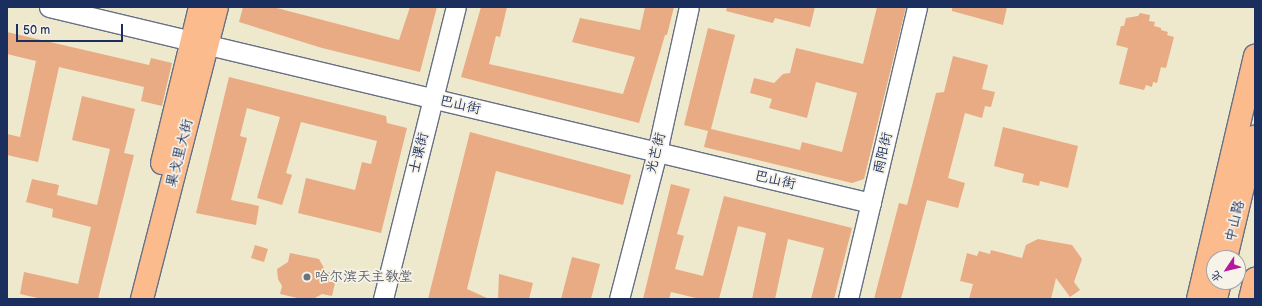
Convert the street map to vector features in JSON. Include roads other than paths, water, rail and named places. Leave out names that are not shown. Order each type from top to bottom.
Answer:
[{"type":"main road","name":"果戈里大街","points":[[142,299],[199,43],[200,7]]},
{"type":"main road","name":"果戈里大街","points":[[129,299],[199,43],[217,7]]},
{"type":"main road","points":[[1198,299],[1255,56]]},
{"type":"main road","name":"中山路","points":[[1228,250],[1255,136]]},
{"type":"main road","points":[[1250,299],[1255,279]]},
{"type":"street","name":"巴山街","points":[[49,7],[871,203]]},
{"type":"street","name":"士课街","points":[[383,299],[456,7]]},
{"type":"street","name":"光芒街","points":[[619,299],[657,152],[689,7]]},
{"type":"street","name":"雨阳街","points":[[848,299],[917,7]]},
{"type":"place","name":"哈尔滨天主教堂","points":[[307,277]]}]
